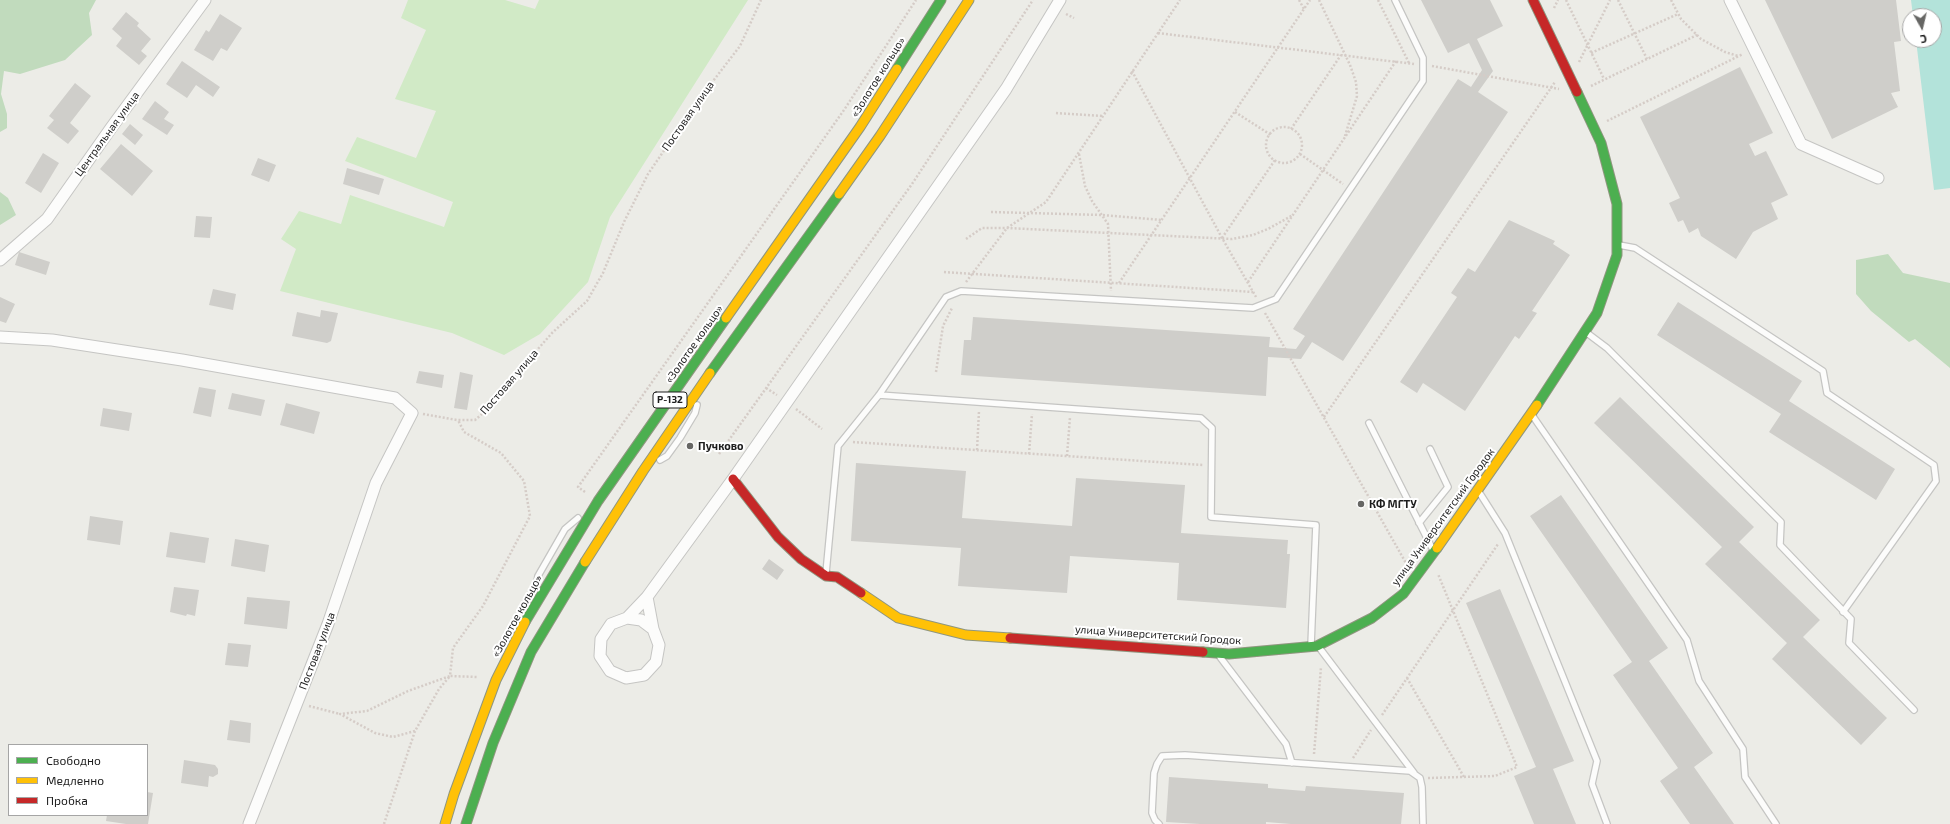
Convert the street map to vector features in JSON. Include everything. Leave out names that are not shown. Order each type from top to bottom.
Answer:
[{"type":"main road","name":"«Золотое кольцо»","points":[[446,824],[454,794],[496,680],[532,609],[594,498],[860,127],[941,0]]},
{"type":"main road","name":"Р-132","points":[[466,824],[493,743],[531,652],[552,615],[643,471],[702,384],[880,136],[969,0]]},
{"type":"main road","name":"улица Университетский Городок","points":[[733,479],[778,537],[801,559],[826,576],[837,577],[898,618],[966,635],[1229,654],[1317,648],[1372,618],[1403,594],[1416,579],[1531,414],[1597,313],[1617,255],[1617,204],[1601,143],[1533,0]]},
{"type":"street","name":"Центральная улица","points":[[0,260],[47,219],[111,128],[205,0]]},
{"type":"street","points":[[647,597],[652,629],[660,645],[656,662],[644,675],[626,678],[610,671],[600,656],[601,639],[611,624],[627,618],[647,597],[733,479],[1006,89],[1060,0]]},
{"type":"street","points":[[1730,0],[1801,144],[1878,178]]},
{"type":"street","points":[[0,337],[52,340],[174,358],[395,398],[412,413]]},
{"type":"street","name":"Постовая улица","points":[[249,824],[328,624],[376,483],[412,413]]},
{"type":"street","points":[[627,618],[641,620],[652,629]]},
{"type":"lane","points":[[826,576],[838,446],[879,395],[946,297],[961,291],[1253,308],[1276,299],[1423,81],[1423,58],[1395,0]]},
{"type":"lane","points":[[1617,245],[1635,248],[1823,371],[1827,393],[1934,465],[1936,481],[1843,612]]},
{"type":"lane","points":[[1585,331],[1607,348],[1780,522],[1780,545],[1851,620],[1849,643],[1914,710]]},
{"type":"lane","points":[[879,395],[1201,418],[1212,428],[1211,517],[1316,525],[1317,648],[1418,776],[1423,793],[1423,824]]},
{"type":"lane","points":[[1531,414],[1687,640],[1699,681],[1744,749],[1745,777],[1776,824]]},
{"type":"lane","points":[[1369,423],[1419,523],[1432,555]]},
{"type":"lane","points":[[1419,523],[1448,487],[1430,449]]},
{"type":"lane","points":[[1478,490],[1506,533],[1596,760],[1592,784],[1607,824]]},
{"type":"lane","points":[[532,609],[538,576],[565,529],[594,498]]},
{"type":"lane","points":[[1216,653],[1286,744],[1292,763]]},
{"type":"lane","points":[[1159,824],[1154,820],[1152,813],[1154,773],[1162,756],[1185,755],[1314,764],[1410,772],[1418,776]]},
{"type":"path","name":"Постовая улица","points":[[412,413],[457,420],[475,420],[489,408],[552,333],[587,301],[603,273],[624,222],[648,174],[700,98],[740,46],[761,0]]},
{"type":"path","points":[[594,498],[578,487],[844,110],[916,0]]},
{"type":"path","points":[[719,454],[912,184],[1033,0]]},
{"type":"path","points":[[936,372],[943,326],[971,274],[1007,228],[1031,214],[1046,202],[1079,154],[1132,70],[1180,0]]},
{"type":"path","points":[[1299,0],[1304,9]]},
{"type":"path","points":[[1119,283],[1310,0]]},
{"type":"path","points":[[1319,0],[1346,55],[1356,82],[1357,96],[1345,138]]},
{"type":"path","points":[[1378,0],[1409,63]]},
{"type":"path","points":[[1566,0],[1604,79]]},
{"type":"path","points":[[1571,79],[1610,0]]},
{"type":"path","points":[[1618,0],[1647,59]]},
{"type":"path","points":[[1671,0],[1678,14],[1697,35],[1713,46],[1739,56]]},
{"type":"path","points":[[1592,53],[1678,14]]},
{"type":"path","points":[[1158,33],[1409,63],[1577,92],[1697,35]]},
{"type":"path","points":[[1594,128],[1754,49]]},
{"type":"path","points":[[1291,128],[1302,138],[1300,154],[1287,164],[1271,159],[1265,144],[1274,130],[1291,128],[1341,55]]},
{"type":"path","points":[[1248,282],[1396,62]]},
{"type":"path","points":[[1324,417],[1566,67]]},
{"type":"path","points":[[1132,70],[1222,238],[1416,579]]},
{"type":"path","points":[[1235,112],[1271,135]]},
{"type":"path","points":[[1056,113],[1102,116]]},
{"type":"path","points":[[1079,154],[1085,186],[1092,201],[1108,224],[1112,300]]},
{"type":"path","points":[[1300,154],[1350,189]]},
{"type":"path","points":[[1222,238],[1275,160]]},
{"type":"path","points":[[991,212],[1102,215],[1162,220]]},
{"type":"path","points":[[966,239],[982,228],[1007,228],[1232,239],[1253,235],[1268,229],[1293,215]]},
{"type":"path","points":[[944,272],[1253,292]]},
{"type":"path","points":[[971,409],[986,410]]},
{"type":"path","points":[[977,450],[979,410]]},
{"type":"path","points":[[1024,413],[1040,414]]},
{"type":"path","points":[[1029,454],[1032,413]]},
{"type":"path","points":[[1063,415],[1078,416]]},
{"type":"path","points":[[1067,456],[1070,416]]},
{"type":"path","points":[[384,824],[415,731],[439,689],[450,676],[453,648],[483,606],[530,516],[524,481],[500,453],[464,432],[457,420]]},
{"type":"path","points":[[842,442],[1203,465],[1204,459]]},
{"type":"path","points":[[1347,767],[1452,610],[1506,533]]},
{"type":"path","points":[[1418,776],[1495,776],[1517,767],[1452,610],[1432,555]]},
{"type":"path","points":[[1314,764],[1317,648]]},
{"type":"path","points":[[340,714],[367,711],[408,691],[450,676],[478,678]]},
{"type":"path","points":[[1407,678],[1464,777]]},
{"type":"path","points":[[297,703],[340,714],[375,733],[393,737],[415,731]]},
{"type":"green space","points":[[0,0],[96,0],[89,13],[92,35],[65,60],[20,74],[4,71],[1,94],[7,114],[7,128],[0,132]]},
{"type":"green space","points":[[408,0],[505,0],[535,9],[539,0],[748,0],[610,217],[588,282],[540,334],[504,355],[452,333],[280,291],[296,249],[281,239],[299,211],[341,224],[350,195],[444,227],[453,202],[345,161],[357,137],[416,158],[436,111],[395,99],[426,30],[401,18]]},
{"type":"green space","points":[[0,192],[8,198],[16,215],[0,225]]},
{"type":"green space","points":[[1888,254],[1903,273],[1950,283],[1950,368],[1915,339],[1909,342],[1871,311],[1856,294],[1856,260]]},
{"type":"shaded area","points":[[1911,0],[1950,0],[1950,188],[1934,190],[1917,48],[1942,48],[1942,8],[1912,8]]},
{"type":"building","points":[[1421,0],[1490,0],[1503,26],[1477,39],[1493,71],[1478,92],[1508,112],[1343,361],[1312,342],[1301,359],[1268,357],[1266,396],[961,375],[964,340],[971,340],[973,317],[1270,337],[1269,347],[1296,349],[1305,336],[1293,329],[1458,79],[1471,87],[1482,70],[1469,43],[1448,53]]},
{"type":"building","points":[[1765,0],[1896,0],[1901,41],[1894,42],[1900,91],[1891,93],[1898,107],[1832,139]]},
{"type":"building","points":[[126,12],[139,23],[137,26],[151,39],[141,51],[147,56],[139,65],[116,46],[122,38],[112,29]]},
{"type":"building","points":[[220,14],[242,28],[227,51],[221,48],[213,61],[194,50],[206,30],[209,32]]},
{"type":"building","points":[[182,61],[220,87],[213,97],[196,85],[187,98],[166,84]]},
{"type":"building","points":[[1740,67],[1773,133],[1749,144],[1755,156],[1766,151],[1788,195],[1771,203],[1778,219],[1753,232],[1736,259],[1701,236],[1698,228],[1689,233],[1683,220],[1678,222],[1669,203],[1680,198],[1640,117]]},
{"type":"building","points":[[75,83],[91,96],[70,123],[79,131],[68,144],[47,128],[54,120],[49,116]]},
{"type":"building","points":[[155,101],[169,112],[164,119],[174,125],[167,135],[142,119]]},
{"type":"building","points":[[130,124],[143,135],[135,145],[122,134]]},
{"type":"building","points":[[121,144],[153,171],[132,196],[100,169]]},
{"type":"building","points":[[43,153],[59,163],[41,193],[25,183]]},
{"type":"building","points":[[258,158],[276,165],[269,182],[251,175]]},
{"type":"building","points":[[347,168],[384,179],[379,195],[343,184]]},
{"type":"building","points":[[196,216],[212,217],[210,238],[194,237]]},
{"type":"building","points":[[1509,220],[1555,241],[1553,244],[1570,255],[1532,311],[1537,313],[1519,339],[1515,336],[1465,411],[1423,383],[1417,393],[1400,382],[1457,297],[1451,293],[1468,268],[1475,272]]},
{"type":"building","points":[[19,252],[50,262],[46,275],[15,265]]},
{"type":"building","points":[[213,289],[236,294],[233,310],[209,305]]},
{"type":"building","points":[[0,297],[15,304],[6,323],[0,321]]},
{"type":"building","points":[[1678,302],[1802,381],[1789,401],[1895,469],[1876,500],[1769,432],[1781,414],[1657,335]]},
{"type":"building","points":[[321,310],[338,313],[331,341],[327,343],[292,336],[297,312],[320,317]]},
{"type":"building","points":[[419,371],[444,375],[442,388],[416,383]]},
{"type":"building","points":[[460,372],[473,375],[467,410],[454,408]]},
{"type":"building","points":[[199,387],[216,390],[211,417],[193,413]]},
{"type":"building","points":[[232,393],[265,400],[261,416],[228,409]]},
{"type":"building","points":[[1620,397],[1754,527],[1739,542],[1820,620],[1803,637],[1887,718],[1861,745],[1772,659],[1787,643],[1705,564],[1722,547],[1594,423]]},
{"type":"building","points":[[286,403],[320,412],[314,434],[280,425]]},
{"type":"building","points":[[103,408],[132,413],[129,431],[100,426]]},
{"type":"building","points":[[856,463],[966,471],[962,518],[1072,526],[1076,478],[1185,485],[1181,533],[1288,540],[1287,554],[1290,554],[1286,608],[1177,600],[1179,563],[1070,556],[1067,593],[958,586],[961,548],[851,541]]},
{"type":"building","points":[[1561,495],[1668,648],[1649,661],[1713,753],[1694,767],[1734,824],[1690,824],[1660,781],[1678,768],[1613,675],[1632,662],[1530,516]]},
{"type":"building","points":[[90,516],[123,521],[120,545],[87,540]]},
{"type":"building","points":[[170,532],[209,538],[205,563],[166,557]]},
{"type":"building","points":[[235,539],[269,545],[265,572],[231,566]]},
{"type":"building","points":[[769,559],[784,570],[777,580],[762,569]]},
{"type":"building","points":[[174,587],[199,590],[195,616],[187,614],[186,616],[170,612]]},
{"type":"building","points":[[1500,589],[1574,761],[1553,769],[1576,824],[1534,824],[1514,776],[1536,767],[1466,603]]},
{"type":"building","points":[[247,597],[290,601],[287,629],[244,624]]},
{"type":"building","points":[[228,643],[251,645],[248,667],[225,665]]},
{"type":"building","points":[[230,720],[251,723],[250,743],[227,740]]},
{"type":"building","points":[[184,760],[215,765],[218,769],[218,774],[213,777],[209,776],[208,787],[181,783]]},
{"type":"building","points":[[1169,777],[1268,784],[1268,788],[1305,791],[1306,786],[1404,793],[1401,824],[1291,824],[1266,822],[1266,824],[1200,824],[1166,822]]},
{"type":"building","points":[[148,792],[153,793],[148,824],[126,824],[106,821],[107,816],[148,816]]},
{"type":"traffic: fast","points":[[897,69],[941,0]]},
{"type":"traffic: fast","points":[[1537,405],[1597,313],[1617,255],[1617,204],[1601,143],[1577,92]]},
{"type":"traffic: fast","points":[[710,373],[839,194]]},
{"type":"traffic: fast","points":[[525,622],[598,501],[726,318]]},
{"type":"traffic: fast","points":[[1203,652],[1229,654],[1317,646],[1372,618],[1403,594],[1437,548]]},
{"type":"traffic: fast","points":[[466,824],[493,743],[531,652],[585,562]]},
{"type":"traffic: slow","points":[[839,194],[880,136],[969,0]]},
{"type":"traffic: slow","points":[[726,318],[860,127],[897,69]]},
{"type":"traffic: slow","points":[[585,562],[643,471],[710,373]]},
{"type":"traffic: slow","points":[[1437,548],[1537,405]]},
{"type":"traffic: slow","points":[[861,593],[898,618],[966,635],[1010,638]]},
{"type":"traffic: slow","points":[[445,824],[454,794],[496,680],[525,622]]},
{"type":"traffic: jam","points":[[1533,0],[1577,92]]},
{"type":"traffic: jam","points":[[733,479],[778,537],[801,559],[826,576],[837,577],[861,593]]},
{"type":"traffic: jam","points":[[1010,638],[1203,652]]},
{"type":"place","name":"Пучково","points":[[690,446]]},
{"type":"place","name":"КФ МГТУ","points":[[1361,504]]}]
